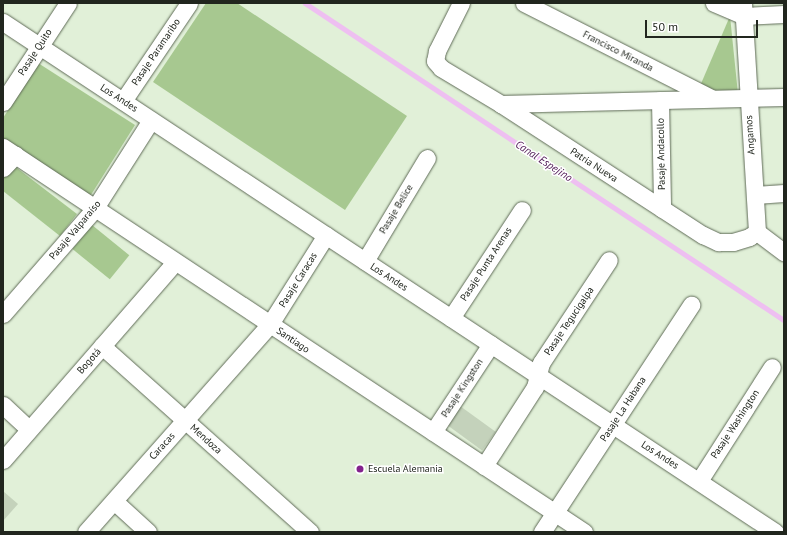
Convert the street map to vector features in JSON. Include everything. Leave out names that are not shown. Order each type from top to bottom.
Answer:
[{"type":"street","name":"Pasaje Quito","points":[[3,102],[68,3]]},
{"type":"street","name":"Pasaje Paramaribo","points":[[123,101],[188,3]]},
{"type":"street","name":"Patria Nueva","points":[[461,3],[437,51],[435,61],[437,65],[501,104],[703,235],[718,242],[740,241],[757,232]]},
{"type":"street","name":"Francisco Miranda","points":[[524,3],[713,99]]},
{"type":"street","points":[[714,3],[743,9],[784,14]]},
{"type":"street","name":"Angamos","points":[[743,9],[757,232]]},
{"type":"street","name":"Los Andes","points":[[3,22],[699,481],[766,529]]},
{"type":"street","name":"Francisco Miranda","points":[[501,104],[784,97]]},
{"type":"street","name":"Pasaje Andacollo","points":[[660,100],[662,209]]},
{"type":"street","name":"Pasaje Valparaíso","points":[[3,314],[95,208],[151,120]]},
{"type":"street","points":[[3,168],[9,151]]},
{"type":"street","name":"Santiago","points":[[9,151],[584,532]]},
{"type":"street","name":"Pasaje Belice","points":[[365,261],[427,158]]},
{"type":"street","points":[[755,195],[784,193]]},
{"type":"street","name":"Pasaje Punta Arenas","points":[[451,318],[522,210]]},
{"type":"street","points":[[757,232],[784,252]]},
{"type":"street","name":"Pasaje Caracas","points":[[270,324],[326,235]]},
{"type":"street","name":"Pasaje Tegucigalpa","points":[[484,466],[535,387],[541,363],[609,260]]},
{"type":"street","name":"Bogotá","points":[[3,460],[175,262]]},
{"type":"street","name":"Pasaje La Habana","points":[[542,532],[691,305]]},
{"type":"street","name":"Caracas","points":[[86,532],[270,324]]},
{"type":"street","name":"Pasaje Kingston","points":[[433,432],[491,344]]},
{"type":"street","name":"Mendoza","points":[[102,346],[310,532]]},
{"type":"street","name":"Pasaje Washington","points":[[699,481],[772,367]]},
{"type":"street","points":[[3,406],[29,429]]},
{"type":"street","points":[[114,501],[148,532]]},
{"type":"green space","points":[[206,3],[237,3],[407,116],[345,210],[153,82]]},
{"type":"green space","points":[[730,16],[738,94],[717,95],[700,86]]},
{"type":"green space","points":[[38,63],[135,125],[89,198],[3,144],[3,118]]},
{"type":"green space","points":[[13,165],[77,214],[60,236],[3,191],[3,178]]},
{"type":"green space","points":[[92,225],[129,255],[110,279],[72,249]]},
{"type":"building","points":[[460,406],[496,432],[482,450],[446,425]]},
{"type":"building","points":[[3,491],[18,504],[3,521]]},
{"type":"waterway","name":"Canal Espejino","points":[[305,3],[784,320]]},
{"type":"place","name":"Escuela Alemania","points":[[360,469]]}]
